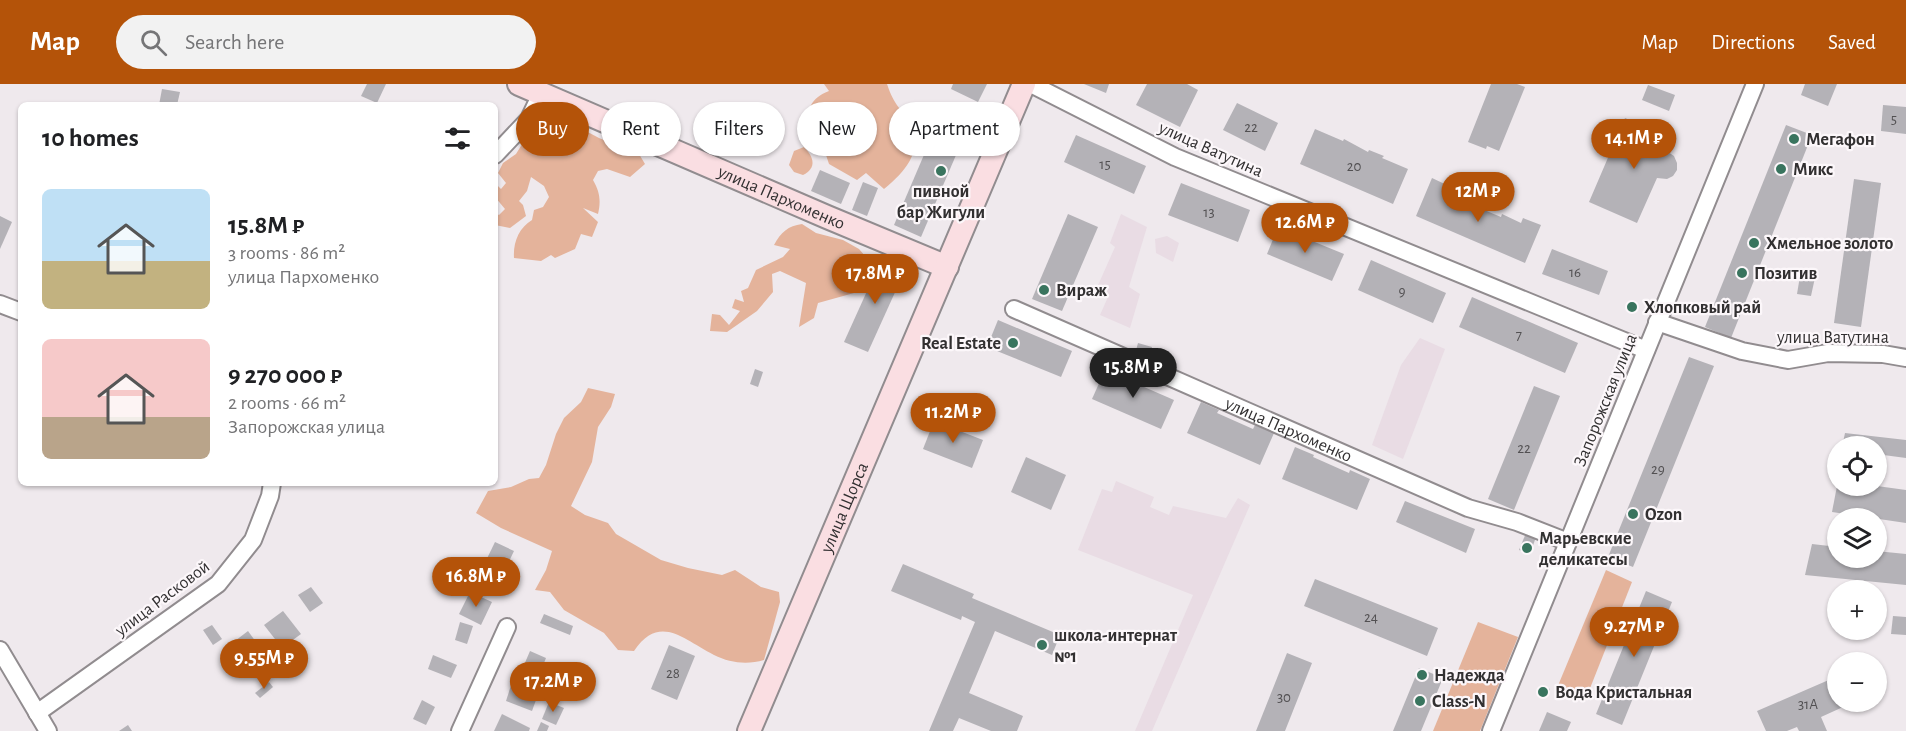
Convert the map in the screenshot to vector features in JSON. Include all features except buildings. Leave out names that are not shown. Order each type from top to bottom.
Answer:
[{"type":"main road","name":"улица Пархоменко","points":[[519,84],[947,267]]},
{"type":"main road","name":"улица Щорса","points":[[749,731],[1024,84]]},
{"type":"street","name":"улица Ватутина","points":[[1031,84],[1175,157],[1646,350]]},
{"type":"street","name":"Запорожская улица","points":[[1491,731],[1755,84]]},
{"type":"street","points":[[498,152],[529,120],[541,94]]},
{"type":"street","points":[[0,304],[18,311]]},
{"type":"street","name":"улица Пархоменко","points":[[1014,309],[1468,508],[1517,522],[1568,542]]},
{"type":"street","name":"улица Ватутина","points":[[1657,322],[1742,351],[1788,360],[1828,353],[1883,354],[1906,358]]},
{"type":"street","name":"улица Расковой","points":[[42,725],[218,584],[253,540],[272,486]]},
{"type":"street","points":[[460,731],[507,627]]},
{"type":"street","points":[[0,650],[42,725]]},
{"type":"shaded area","points":[[824,84],[887,84],[896,102],[889,102],[889,156],[912,156],[905,168],[884,189],[866,173],[857,180],[829,164],[826,156],[877,156],[877,102],[813,102],[829,91]]},
{"type":"shaded area","points":[[589,133],[601,139],[601,156],[640,156],[645,164],[630,177],[607,169],[598,171],[593,180],[599,197],[598,214],[583,208],[598,222],[592,237],[581,234],[575,249],[555,258],[551,255],[541,261],[514,258],[515,246],[520,231],[532,220],[534,210],[543,207],[549,197],[544,186],[531,177],[527,191],[519,201],[523,205],[526,216],[510,228],[498,226],[498,214],[505,209],[498,201],[498,186],[501,189],[506,183],[498,173],[503,163],[516,154],[516,156],[589,156]]},
{"type":"shaded area","points":[[797,150],[797,156],[811,156],[812,158],[812,166],[803,175],[794,172],[789,165],[794,151]]},
{"type":"shaded area","points":[[1121,214],[1147,227],[1129,287],[1140,294],[1130,328],[1100,315],[1108,297],[1095,292],[1115,247],[1110,243]]},
{"type":"shaded area","points":[[802,224],[816,233],[843,240],[859,249],[872,264],[865,285],[854,293],[818,303],[814,318],[799,327],[806,283],[780,271],[772,274],[773,292],[757,311],[727,332],[710,331],[712,314],[720,315],[729,325],[740,311],[732,308],[735,299],[744,302],[741,291],[748,288],[756,270],[783,257],[790,249],[774,245],[779,237],[785,230]]},
{"type":"shaded area","points":[[1167,236],[1179,243],[1173,262],[1156,253],[1155,239]]},
{"type":"shaded area","points":[[1420,338],[1445,349],[1403,459],[1372,445],[1401,365]]},
{"type":"shaded area","points":[[588,388],[615,394],[611,407],[598,427],[592,462],[571,506],[585,515],[608,523],[616,534],[661,560],[722,575],[735,570],[761,587],[779,592],[780,602],[764,660],[745,663],[726,660],[682,637],[663,632],[653,633],[634,651],[618,650],[604,633],[564,610],[550,592],[535,590],[546,570],[552,551],[501,528],[476,513],[488,491],[511,487],[529,479],[539,478],[564,418],[581,402]]},
{"type":"shaded area","points":[[1116,481],[1154,497],[1150,507],[1169,515],[1173,506],[1226,518],[1238,498],[1250,505],[1152,731],[1135,731],[1193,595],[1078,550],[1102,489],[1112,492]]},
{"type":"shaded area","points":[[1606,570],[1632,582],[1585,701],[1557,688]]},
{"type":"shaded area","points":[[1478,622],[1518,637],[1480,731],[1433,731]]},
{"type":"place","name":"Мегафон","points":[[1794,139]]},
{"type":"place","name":"Микс","points":[[1781,169]]},
{"type":"place","name":"пивной бар Жигули","points":[[941,171]]},
{"type":"place","name":"Хмельное золото","points":[[1754,243]]},
{"type":"place","name":"Позитив","points":[[1742,273]]},
{"type":"place","name":"Вираж","points":[[1044,290]]},
{"type":"place","name":"Хлопковый рай","points":[[1632,307]]},
{"type":"place","name":"Real Estate","points":[[1013,343]]},
{"type":"place","name":"Ozon","points":[[1633,514]]},
{"type":"place","name":"Марьевские деликатесы","points":[[1527,548]]},
{"type":"place","name":"школа-интернат №1","points":[[1042,645]]},
{"type":"place","name":"Надежда","points":[[1422,675]]},
{"type":"place","name":"Вода Кристальная","points":[[1543,692]]},
{"type":"place","name":"Class-N","points":[[1420,701]]}]
